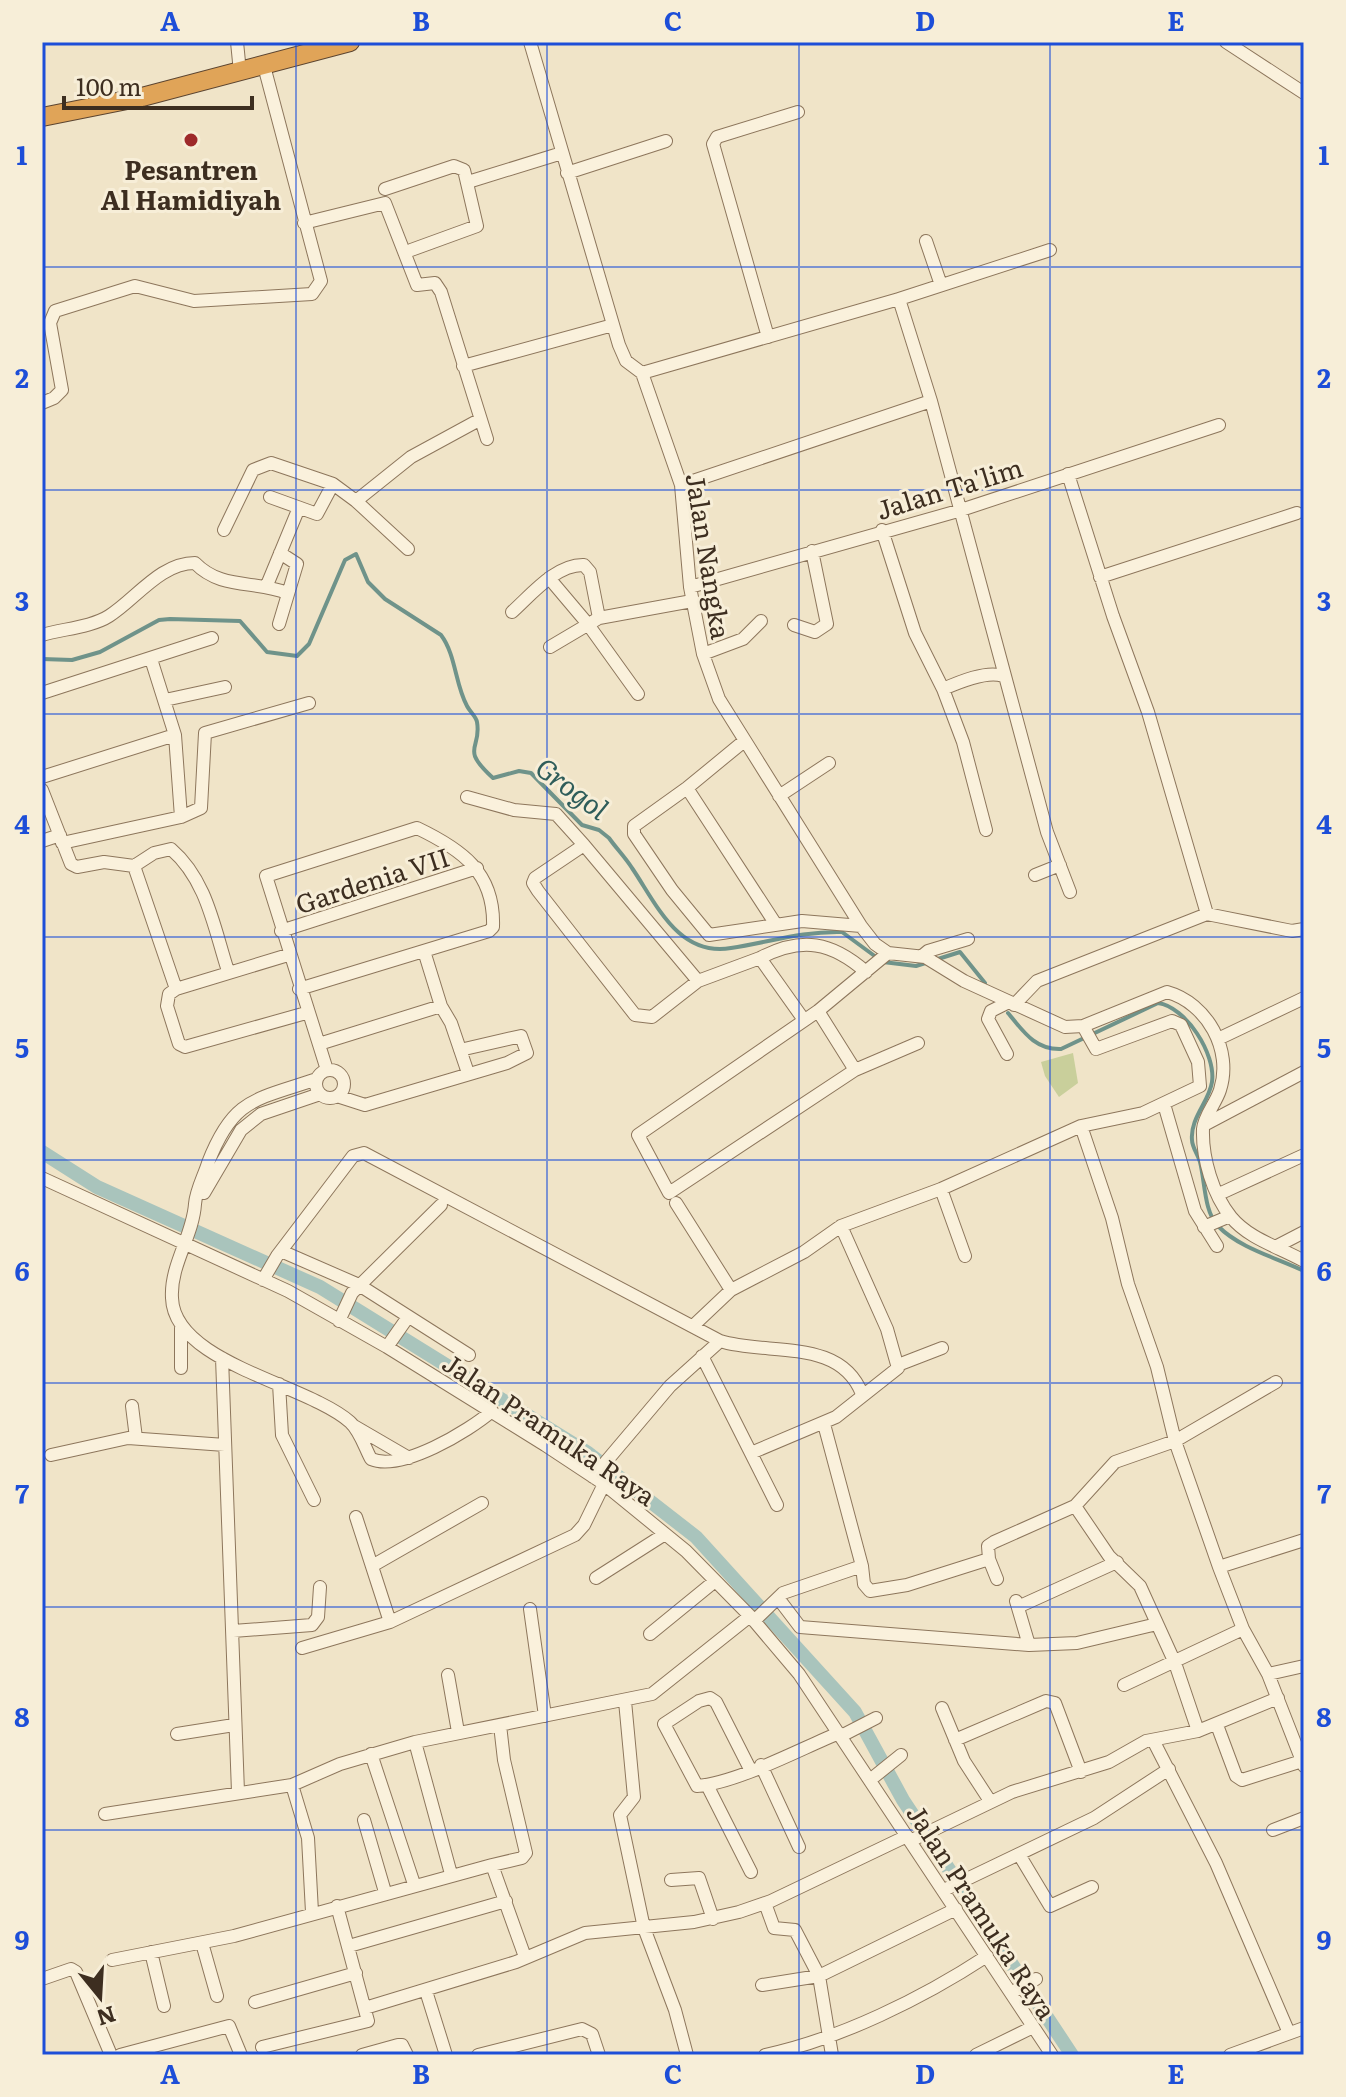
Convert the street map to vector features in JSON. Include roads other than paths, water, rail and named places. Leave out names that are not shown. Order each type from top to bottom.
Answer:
[{"type":"highway","points":[[42,117],[142,97],[343,43]]},
{"type":"street","points":[[237,42],[240,72]]},
{"type":"street","name":"Jalan Nangka","points":[[530,42],[613,325],[626,361],[642,373],[681,485],[692,601],[703,654],[719,699],[743,742],[875,944],[878,962]]},
{"type":"street","points":[[1226,42],[1304,93]]},
{"type":"street","points":[[42,403],[62,390],[50,323],[55,311],[135,286],[194,301],[312,294],[321,281],[264,66]]},
{"type":"street","points":[[768,337],[713,144],[717,137],[798,112]]},
{"type":"street","points":[[567,173],[666,141]]},
{"type":"street","points":[[468,182],[562,153]]},
{"type":"street","points":[[385,189],[454,166],[464,170],[477,226],[411,250]]},
{"type":"street","points":[[304,223],[385,203],[417,285],[438,284],[487,439]]},
{"type":"street","points":[[926,241],[941,285]]},
{"type":"street","points":[[642,373],[899,299],[1050,250]]},
{"type":"street","points":[[899,299],[931,401],[958,511],[1047,832],[1070,892]]},
{"type":"street","points":[[463,366],[613,325]]},
{"type":"street","points":[[681,485],[931,401]]},
{"type":"street","points":[[356,501],[411,457],[479,420]]},
{"type":"street","name":"Jalan Ta'lim","points":[[690,587],[882,530],[958,511],[1219,425]]},
{"type":"street","points":[[224,530],[253,470],[271,463],[333,484],[408,549]]},
{"type":"street","points":[[1068,474],[1100,577],[1153,727],[1207,914]]},
{"type":"street","points":[[270,497],[311,515],[320,513],[333,484]]},
{"type":"street","points":[[267,585],[298,510]]},
{"type":"street","points":[[1100,577],[1297,513]]},
{"type":"street","points":[[882,530],[923,647],[963,742],[986,830]]},
{"type":"street","points":[[794,625],[815,632],[827,624],[812,551]]},
{"type":"street","points":[[279,624],[297,564],[280,553]]},
{"type":"street","points":[[42,635],[107,617],[158,576],[187,563],[195,563],[207,576],[219,581],[267,585],[287,593]]},
{"type":"street","points":[[512,612],[549,578],[575,565],[584,565],[590,572],[593,620]]},
{"type":"street","points":[[549,578],[593,620],[638,694]]},
{"type":"street","points":[[550,647],[593,620],[692,601]]},
{"type":"street","points":[[703,654],[743,639],[761,621]]},
{"type":"street","points":[[42,693],[212,638]]},
{"type":"street","points":[[151,659],[175,735],[181,817]]},
{"type":"street","points":[[943,689],[981,677],[1003,676]]},
{"type":"street","points":[[165,700],[225,687]]},
{"type":"street","points":[[42,841],[181,817],[201,808],[205,733],[309,703]]},
{"type":"street","points":[[42,777],[175,735]]},
{"type":"street","points":[[743,742],[634,826],[634,834],[672,890],[709,935],[731,935],[775,923],[822,921],[861,926]]},
{"type":"street","points":[[779,796],[829,763]]},
{"type":"street","points":[[687,788],[775,923]]},
{"type":"street","points":[[42,790],[71,864],[77,867],[104,862],[134,866]]},
{"type":"street","points":[[467,797],[514,810],[556,814],[698,981]]},
{"type":"street","points":[[299,989],[493,927],[494,913],[477,868],[456,846],[417,828],[266,876],[306,1013],[327,1070]]},
{"type":"street","points":[[584,845],[533,883],[635,1015],[652,1017],[698,981],[773,951],[824,945],[878,962]]},
{"type":"street","points":[[176,989],[134,866],[136,861],[154,853],[171,849],[188,864],[199,882],[228,971]]},
{"type":"street","points":[[1035,875],[1060,865]]},
{"type":"street","name":"Gardenia VII","points":[[281,931],[477,868]]},
{"type":"street","points":[[1007,1054],[988,1019],[991,1011],[1011,1004],[1037,981],[1207,914],[1292,931],[1304,929]]},
{"type":"street","points":[[918,1043],[855,1070],[669,1193],[638,1135],[818,1011],[878,962],[923,956],[939,946],[968,939]]},
{"type":"street","points":[[424,951],[441,1006],[468,1073]]},
{"type":"street","points":[[288,955],[176,989],[169,994],[167,1006],[179,1044],[185,1047],[306,1013]]},
{"type":"street","points":[[694,1325],[731,1290],[804,1252],[841,1226],[941,1189],[1081,1126],[1120,1120],[1164,1104],[1200,1086],[1198,1062],[1181,1025],[1172,1021],[1096,1049],[1086,1033],[1011,1004],[923,956]]},
{"type":"street","points":[[760,958],[804,1020]]},
{"type":"street","points":[[1086,1033],[1167,992],[1180,995],[1201,1011],[1218,1039],[1223,1080],[1203,1126],[1211,1178],[1230,1216],[1250,1236],[1304,1261]]},
{"type":"street","points":[[1218,1039],[1304,998]]},
{"type":"street","points":[[319,1044],[441,1006]]},
{"type":"street","points":[[818,1011],[855,1070]]},
{"type":"street","points":[[181,1368],[181,1328],[172,1301],[172,1284],[194,1213],[241,1130],[261,1114],[320,1094],[365,1105],[507,1063],[527,1053],[521,1036],[460,1050]]},
{"type":"street","points":[[194,1213],[195,1199],[219,1134],[229,1118],[250,1102],[317,1079],[327,1070],[337,1071],[344,1078],[344,1088],[337,1096]]},
{"type":"street","points":[[1203,1126],[1304,1072]]},
{"type":"street","points":[[317,1079],[320,1094]]},
{"type":"street","points":[[1164,1104],[1174,1145],[1204,1227],[1217,1246]]},
{"type":"street","points":[[229,1118],[241,1130]]},
{"type":"street","points":[[1081,1126],[1112,1218],[1128,1284],[1157,1367],[1175,1441],[1243,1629],[1268,1674],[1303,1764],[1242,1780],[1236,1776],[1217,1725]]},
{"type":"street","points":[[266,1276],[353,1156],[359,1153],[371,1156],[720,1341],[744,1349],[826,1355],[845,1368],[862,1394]]},
{"type":"street","points":[[1219,1194],[1304,1155]]},
{"type":"street","name":"Jalan Pramuka Raya","points":[[42,1178],[266,1276],[390,1342],[598,1477],[665,1534],[754,1618],[799,1674],[873,1777],[987,1956],[1024,1986],[1033,2027],[1052,2055]]},
{"type":"street","points":[[941,1189],[965,1256]]},
{"type":"street","points":[[676,1203],[731,1290]]},
{"type":"street","points":[[341,1316],[355,1289],[441,1205]]},
{"type":"street","points":[[1204,1227],[1230,1216]]},
{"type":"street","points":[[751,1453],[824,1424],[896,1371],[898,1365],[887,1329],[841,1226]]},
{"type":"street","points":[[1277,1246],[1304,1232]]},
{"type":"street","points":[[279,1254],[355,1289],[469,1355]]},
{"type":"street","points":[[390,1342],[406,1321]]},
{"type":"street","points":[[181,1328],[222,1358],[279,1384],[409,1458]]},
{"type":"street","points":[[302,1648],[390,1622],[575,1535],[584,1525],[598,1477],[610,1455],[670,1386],[720,1341]]},
{"type":"street","points":[[898,1365],[942,1348]]},
{"type":"street","points":[[702,1356],[777,1505]]},
{"type":"street","points":[[222,1358],[238,1792]]},
{"type":"street","points":[[997,1579],[989,1559],[988,1546],[1075,1506],[1115,1462],[1175,1441],[1276,1382]]},
{"type":"street","points":[[279,1384],[282,1435],[314,1500]]},
{"type":"street","points":[[132,1406],[136,1438]]},
{"type":"street","points":[[354,1426],[371,1459],[393,1462],[409,1458],[479,1422],[492,1411]]},
{"type":"street","points":[[824,1424],[862,1566],[864,1584],[870,1591],[907,1585],[989,1559]]},
{"type":"street","points":[[51,1455],[136,1438],[225,1445]]},
{"type":"street","points":[[372,1566],[482,1503]]},
{"type":"street","points":[[1075,1506],[1117,1562],[1140,1586],[1175,1663],[1198,1731]]},
{"type":"street","points":[[356,1517],[390,1622]]},
{"type":"street","points":[[596,1578],[665,1534]]},
{"type":"street","points":[[1219,1567],[1304,1540]]},
{"type":"street","points":[[1029,1645],[1018,1604],[1117,1562]]},
{"type":"street","points":[[105,1814],[292,1785],[371,1754],[415,1742],[652,1694],[798,1586],[862,1566]]},
{"type":"street","points":[[650,1634],[715,1581]]},
{"type":"street","points":[[233,1631],[312,1625],[318,1617],[320,1587]]},
{"type":"street","points":[[776,1600],[800,1627],[1029,1645],[1077,1643],[1157,1624]]},
{"type":"street","points":[[530,1609],[545,1716]]},
{"type":"street","points":[[1124,1685],[1243,1629]]},
{"type":"street","points":[[1268,1674],[1304,1666]]},
{"type":"street","points":[[448,1675],[458,1732]]},
{"type":"street","points":[[799,1847],[756,1767],[716,1702],[710,1698],[699,1701],[664,1724],[666,1735],[697,1786],[756,1767],[872,1720]]},
{"type":"street","points":[[365,2008],[426,1991],[585,1933],[713,1919],[765,1903],[933,1831],[990,1801],[1109,1762],[1146,1741],[1154,1742],[1217,1725],[1278,1698]]},
{"type":"street","points":[[625,1701],[634,1797],[623,1807],[620,1815],[644,1928],[675,2010],[687,2055]]},
{"type":"street","points":[[955,1740],[1046,1701],[1055,1703],[1081,1772]]},
{"type":"street","points":[[942,1708],[955,1740],[990,1801]]},
{"type":"street","points":[[177,1734],[234,1725]]},
{"type":"street","points":[[112,1960],[202,1943],[451,1874],[522,1858],[526,1853],[504,1760],[500,1725]]},
{"type":"street","points":[[415,1742],[451,1874]]},
{"type":"street","points":[[1154,1742],[1216,1863],[1289,2033]]},
{"type":"street","points":[[371,1754],[414,1884]]},
{"type":"street","points":[[873,1777],[901,1755]]},
{"type":"street","points":[[947,1889],[1094,1818],[1169,1769]]},
{"type":"street","points":[[292,1785],[308,1838],[312,1912]]},
{"type":"street","points":[[707,1785],[751,1872]]},
{"type":"street","points":[[1273,1830],[1304,1818]]},
{"type":"street","points":[[364,1820],[385,1892]]},
{"type":"street","points":[[1020,1856],[1050,1906],[1092,1887]]},
{"type":"street","points":[[492,1865],[525,1957]]},
{"type":"street","points":[[671,1880],[699,1878],[713,1919]]},
{"type":"street","points":[[349,1946],[506,1901]]},
{"type":"street","points":[[765,1903],[774,1928],[795,1930],[819,1976],[832,2055]]},
{"type":"street","points":[[262,2047],[368,2021],[337,1906]]},
{"type":"street","points":[[762,1985],[819,1976],[956,1909]]},
{"type":"street","points":[[202,1943],[217,1996]]},
{"type":"street","points":[[151,1952],[164,2006]]},
{"type":"street","points":[[765,2055],[830,2036],[944,1982],[987,1956]]},
{"type":"street","points":[[42,1979],[71,1969],[79,1976],[111,2055]]},
{"type":"street","points":[[255,2002],[356,1973]]},
{"type":"street","points":[[426,1991],[446,2055]]},
{"type":"street","points":[[120,2055],[229,2026],[241,2055]]},
{"type":"street","points":[[976,2055],[1033,2027]]},
{"type":"street","points":[[1230,2055],[1304,2028]]},
{"type":"street","points":[[478,2055],[582,2029],[592,2034],[599,2055]]},
{"type":"street","points":[[362,2055],[398,2045],[402,2045],[407,2055]]},
{"type":"waterway","name":"Grogol","points":[[42,659],[72,660],[100,652],[159,620],[170,619],[240,621],[267,652],[297,656],[309,644],[345,560],[356,554],[368,582],[385,599],[441,635],[446,643],[463,697],[476,720],[478,731],[474,754],[483,768],[493,778],[519,771],[531,773],[582,825],[599,830],[609,838],[660,911],[683,936],[713,949],[813,933],[842,932],[876,957]]},
{"type":"waterway","name":"Grogol","points":[[883,962],[916,966],[960,952],[985,983]]},
{"type":"waterway","name":"Grogol","points":[[1008,1013],[1037,1043],[1061,1049],[1158,1003],[1179,1013],[1204,1046],[1212,1071],[1210,1089],[1194,1124],[1192,1140],[1213,1220],[1236,1240],[1304,1271]]},
{"type":"waterway","points":[[42,1152],[97,1187],[320,1287],[588,1453],[696,1537],[855,1712],[903,1800],[1072,2055]]},
{"type":"place","name":"Pesantren Al Hamidiyah","points":[[191,140]]}]
